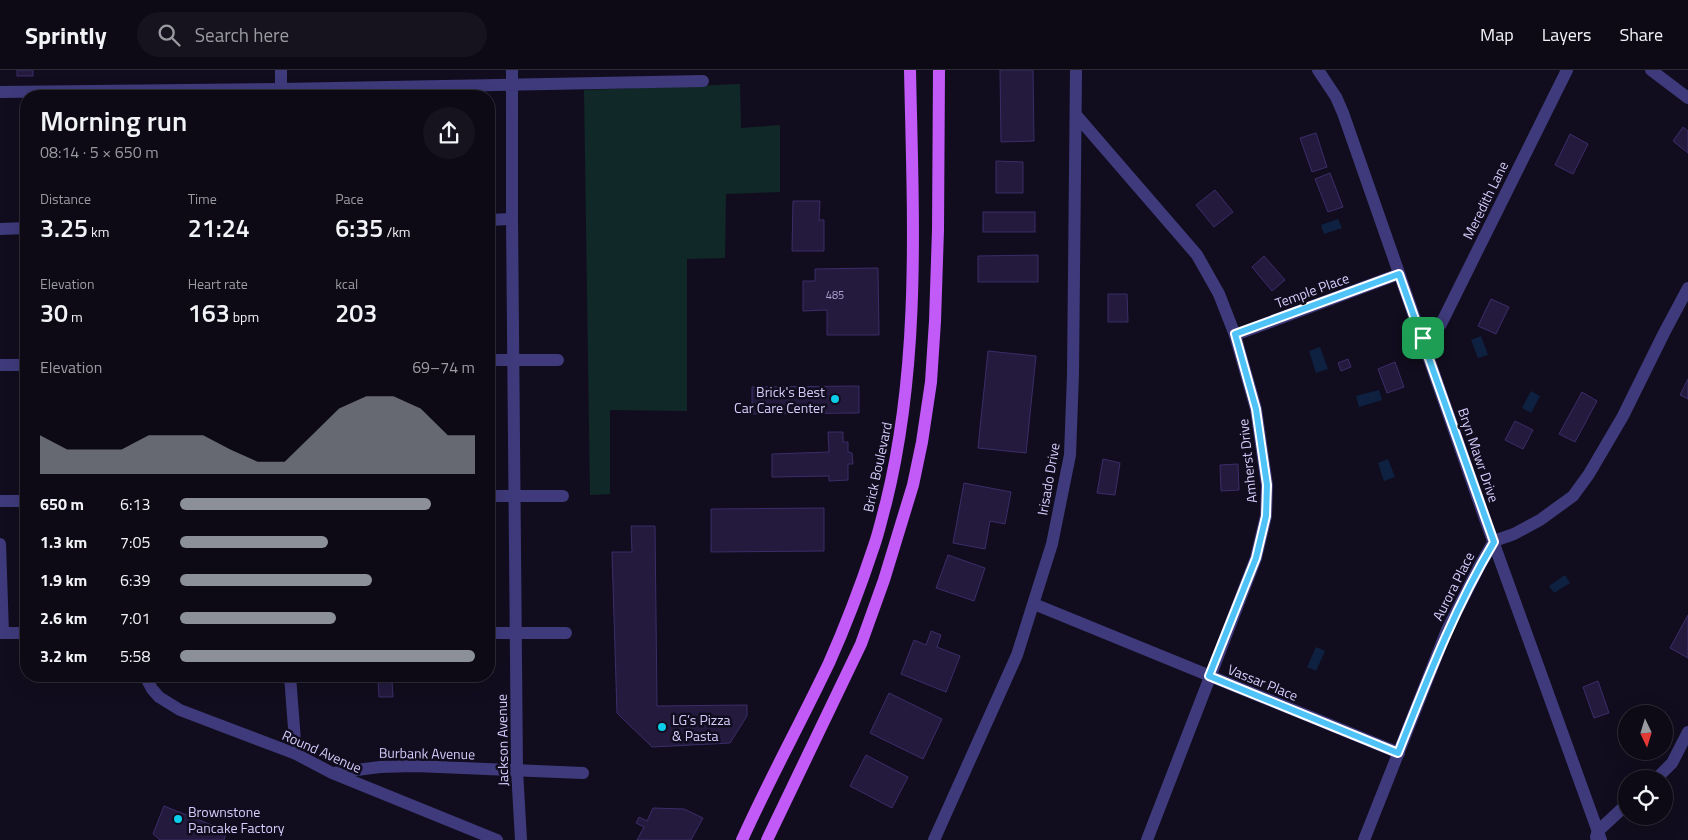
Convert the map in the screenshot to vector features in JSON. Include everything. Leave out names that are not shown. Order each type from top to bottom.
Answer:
[{"type":"main road","name":"Brick Boulevard","points":[[742,840],[766,786],[836,646],[875,545],[892,477],[904,406],[911,336],[913,236],[910,70]]},
{"type":"main road","points":[[767,840],[861,644],[884,580],[913,485],[931,382],[935,321],[938,230],[939,70]]},
{"type":"street","points":[[281,70],[281,90]]},
{"type":"street","name":"Jackson Avenue","points":[[512,70],[517,770],[521,840]]},
{"type":"street","name":"Irisado Drive","points":[[934,840],[1018,656],[1052,544],[1070,455],[1073,374],[1076,70]]},
{"type":"street","name":"Meredith Lane","points":[[1423,338],[1441,324],[1567,70]]},
{"type":"street","points":[[1651,70],[1688,98]]},
{"type":"street","name":"Bryn Mawr Drive","points":[[1325,73],[1343,113],[1598,837]]},
{"type":"street","points":[[358,90],[512,84],[704,81]]},
{"type":"street","points":[[0,92],[20,92]]},
{"type":"street","name":"Amherst Drive","points":[[1076,115],[1197,255],[1219,294],[1235,334],[1256,409],[1267,485],[1266,516],[1256,558],[1147,840]]},
{"type":"street","points":[[495,220],[512,219]]},
{"type":"street","points":[[0,229],[20,228]]},
{"type":"street","name":"Temple Place","points":[[1235,334],[1399,274]]},
{"type":"street","points":[[1494,542],[1540,520],[1573,496],[1589,474],[1623,416],[1688,288]]},
{"type":"street","points":[[495,360],[558,360]]},
{"type":"street","points":[[0,365],[20,365]]},
{"type":"street","points":[[495,496],[563,496]]},
{"type":"street","points":[[0,501],[20,501]]},
{"type":"street","name":"Aurora Place","points":[[1364,840],[1447,630],[1494,542]]},
{"type":"street","points":[[0,544],[1,633],[20,633]]},
{"type":"street","name":"Vassar Place","points":[[1034,604],[1398,753]]},
{"type":"street","points":[[495,633],[566,633]]},
{"type":"street","name":"Round Avenue","points":[[148,682],[159,697],[180,710],[296,754],[332,773],[497,840]]},
{"type":"street","points":[[290,682],[296,754]]},
{"type":"street","points":[[1665,770],[1672,763],[1688,732]]},
{"type":"street","name":"Burbank Avenue","points":[[332,773],[380,767],[415,766],[583,773]]},
{"type":"street","points":[[1598,837],[1618,814]]},
{"type":"green space","points":[[740,84],[741,128],[780,125],[780,192],[726,194],[725,258],[687,259],[687,411],[610,410],[610,494],[590,495],[584,90]]},
{"type":"water","points":[[1338,219],[1342,228],[1324,234],[1321,225]]},
{"type":"water","points":[[1481,336],[1488,355],[1478,358],[1471,340]]},
{"type":"water","points":[[1320,347],[1328,369],[1316,373],[1309,351]]},
{"type":"water","points":[[1379,390],[1382,400],[1359,407],[1356,396]]},
{"type":"water","points":[[1531,391],[1540,396],[1531,413],[1522,408]]},
{"type":"water","points":[[1388,459],[1395,477],[1384,481],[1378,463]]},
{"type":"water","points":[[1565,575],[1570,583],[1554,593],[1549,586]]},
{"type":"water","points":[[1316,647],[1325,651],[1316,671],[1307,667]]},
{"type":"building","points":[[17,70],[33,70],[33,76],[17,76]]},
{"type":"building","points":[[1000,70],[1033,70],[1034,141],[1001,142]]},
{"type":"building","points":[[1683,127],[1688,131],[1688,153],[1673,141]]},
{"type":"building","points":[[1316,133],[1327,167],[1312,172],[1300,138]]},
{"type":"building","points":[[1570,134],[1588,144],[1573,174],[1555,165]]},
{"type":"building","points":[[996,161],[1023,162],[1023,193],[996,193]]},
{"type":"building","points":[[1330,173],[1343,207],[1328,212],[1315,179]]},
{"type":"building","points":[[1215,190],[1233,212],[1214,227],[1196,205]]},
{"type":"building","points":[[793,201],[820,201],[819,220],[824,220],[824,251],[792,251]]},
{"type":"building","points":[[983,212],[1035,212],[1035,232],[983,232]]},
{"type":"building","points":[[1038,255],[1038,282],[978,282],[978,256]]},
{"type":"building","points":[[1264,256],[1285,280],[1272,291],[1252,267]]},
{"type":"building","points":[[878,268],[879,335],[827,335],[827,310],[803,311],[803,281],[815,281],[815,269]]},
{"type":"building","points":[[1108,294],[1127,294],[1128,322],[1108,322]]},
{"type":"building","points":[[1491,299],[1509,307],[1496,334],[1478,326]]},
{"type":"building","points":[[988,351],[1036,356],[1026,453],[978,448]]},
{"type":"building","points":[[1348,359],[1351,367],[1341,371],[1338,363]]},
{"type":"building","points":[[1395,362],[1404,387],[1387,393],[1378,369]]},
{"type":"building","points":[[1688,379],[1688,399],[1680,395]]},
{"type":"building","points":[[859,386],[859,413],[752,414],[752,387]]},
{"type":"building","points":[[1582,392],[1597,401],[1575,442],[1559,434]]},
{"type":"building","points":[[1515,421],[1533,430],[1523,449],[1505,440]]},
{"type":"building","points":[[828,432],[843,432],[843,442],[848,442],[848,452],[852,453],[853,464],[848,464],[848,480],[829,481],[829,476],[772,477],[772,454],[829,452]]},
{"type":"building","points":[[1103,459],[1120,463],[1115,495],[1097,493]]},
{"type":"building","points":[[1238,464],[1239,490],[1221,491],[1220,465]]},
{"type":"building","points":[[964,483],[1011,492],[1005,524],[990,521],[985,549],[953,543]]},
{"type":"building","points":[[824,508],[824,551],[711,552],[711,509]]},
{"type":"building","points":[[631,526],[655,526],[657,706],[747,705],[747,716],[730,743],[652,747],[617,713],[612,552],[632,552]]},
{"type":"building","points":[[948,555],[985,568],[974,601],[936,588]]},
{"type":"building","points":[[1688,615],[1688,658],[1670,648]]},
{"type":"building","points":[[931,631],[941,635],[937,647],[960,656],[946,692],[901,674],[914,640],[926,645]]},
{"type":"building","points":[[1598,681],[1609,713],[1594,718],[1583,687]]},
{"type":"building","points":[[378,682],[392,682],[393,697],[379,697]]},
{"type":"building","points":[[889,693],[942,719],[923,759],[870,733]]},
{"type":"building","points":[[866,755],[908,777],[892,808],[850,786]]},
{"type":"building","name":"Brownstone Pancake Factory","points":[[164,806],[227,831],[224,840],[160,840],[153,834]]},
{"type":"building","points":[[653,808],[684,809],[703,818],[691,840],[637,840],[644,827],[636,823],[639,817],[647,821]]},
{"type":"place","name":"Brick's Best Car Care Center","points":[[835,399]]},
{"type":"place","name":"LG’s Pizza & Pasta","points":[[662,727]]},
{"type":"place","name":"Brownstone Pancake Factory","points":[[178,819]]},
{"type":"route","points":[[1399,274],[1423,338],[1494,542],[1447,630],[1398,753],[1209,676],[1256,558],[1266,516],[1267,485],[1256,409],[1235,334],[1399,274]]}]
